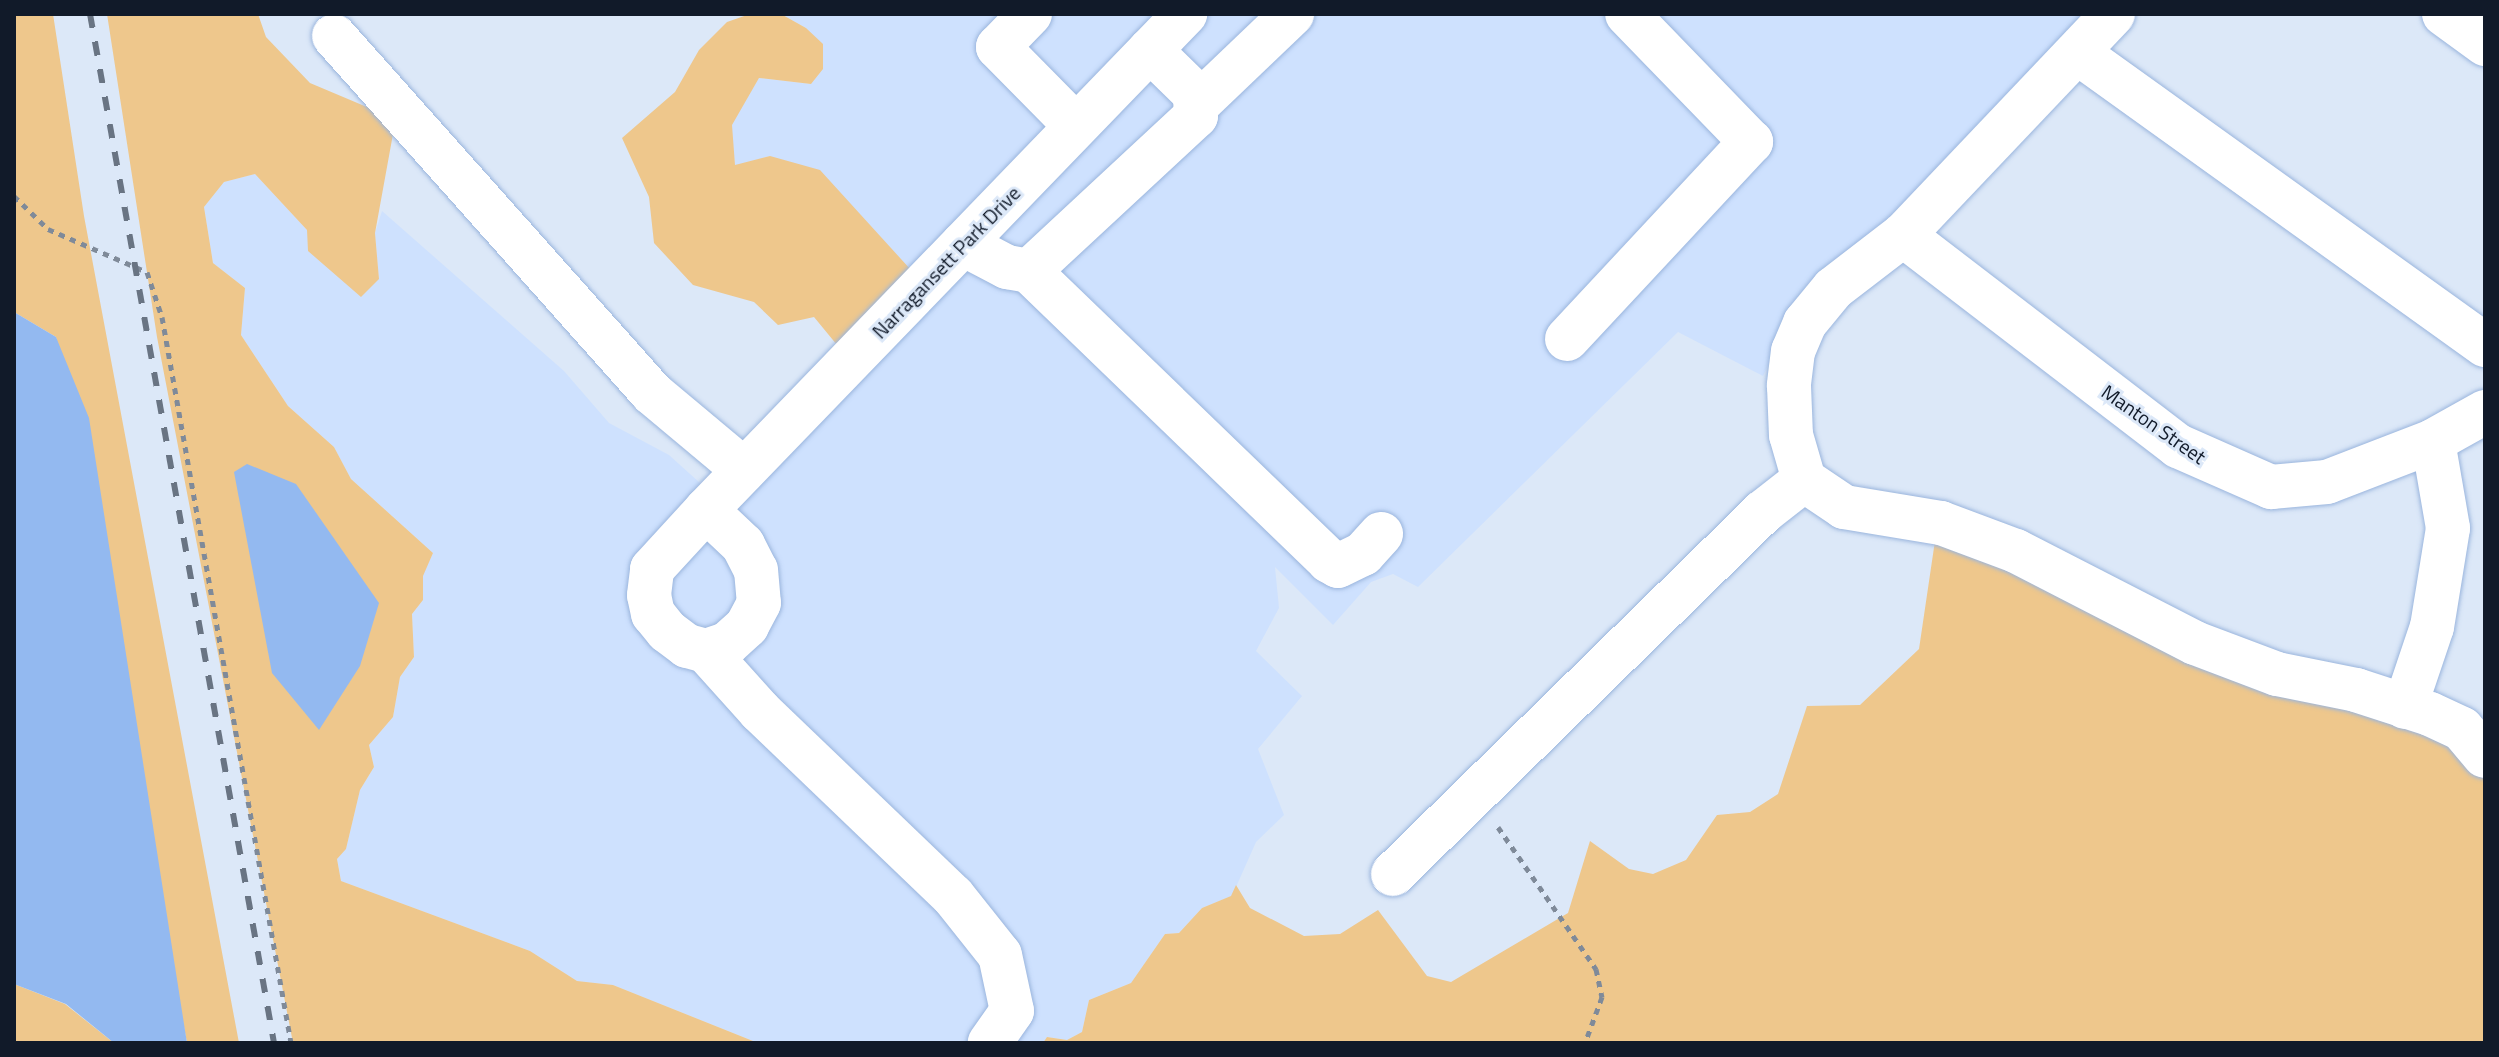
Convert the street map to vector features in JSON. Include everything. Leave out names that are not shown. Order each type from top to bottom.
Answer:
[{"type":"street","points":[[1030,14],[998,47],[1076,126]]},
{"type":"street","name":"Narragansett Park Drive","points":[[706,651],[687,646],[667,631],[653,614],[649,595],[652,569],[1185,14]]},
{"type":"street","points":[[1029,271],[1196,116],[1199,103],[1292,14]]},
{"type":"street","points":[[1567,339],[1751,142],[1627,14]]},
{"type":"street","points":[[2113,14],[1903,235],[1833,289],[1805,323],[1793,351],[1791,435],[1804,480],[1844,507],[1941,523],[2016,551],[2195,643],[2263,669],[2405,707],[2462,729],[2485,756]]},
{"type":"street","points":[[2444,14],[2485,44]]},
{"type":"street","points":[[334,36],[652,393],[744,470]]},
{"type":"street","points":[[1150,50],[1199,103]]},
{"type":"street","points":[[2078,53],[2485,345]]},
{"type":"street","name":"Manton Street","points":[[1903,235],[2178,446],[2219,468],[2271,487],[2327,482],[2433,441],[2485,412]]},
{"type":"street","points":[[963,244],[1007,267],[1029,271],[1329,561],[1338,566],[1363,554],[1381,534]]},
{"type":"street","points":[[2405,707],[2432,627],[2448,528],[2433,441]]},
{"type":"street","points":[[1393,874],[1763,512],[1804,480]]},
{"type":"street","points":[[706,510],[743,545],[756,570],[759,603],[747,626],[727,644],[706,651],[760,711],[953,896],[1000,955],[1012,1011],[990,1043]]},
{"type":"path","points":[[14,196],[48,229],[147,272],[162,317],[291,1043]]},
{"type":"path","points":[[1475,795],[1596,969],[1602,997],[1585,1043]]},
{"type":"shaded area","points":[[14,14],[53,14],[84,216],[239,1043],[187,1043],[56,337],[14,312]]},
{"type":"shaded area","points":[[107,14],[258,14],[266,37],[310,83],[374,110],[393,134],[375,233],[379,279],[361,297],[308,251],[307,230],[255,174],[224,182],[204,207],[213,263],[245,288],[241,335],[288,406],[334,447],[351,479],[433,553],[423,576],[423,600],[412,614],[414,657],[400,677],[393,717],[369,745],[374,767],[360,790],[346,849],[337,859],[341,881],[530,951],[577,981],[613,985],[758,1043],[293,1043],[157,337]]},
{"type":"shaded area","points":[[750,14],[781,14],[806,28],[823,44],[823,69],[811,84],[759,78],[732,125],[735,165],[770,156],[820,170],[911,270],[842,351],[814,317],[778,325],[754,302],[693,285],[654,243],[649,197],[622,138],[675,92],[699,50],[727,22]]},
{"type":"shaded area","points":[[781,14],[2099,14],[1892,214],[1884,237],[1783,334],[1763,376],[1678,332],[1418,587],[1393,574],[1371,582],[1333,625],[1275,567],[1279,608],[1256,651],[1302,696],[1258,749],[1284,815],[1256,842],[1232,896],[1202,908],[1179,933],[1165,934],[1131,983],[1089,1000],[1082,1032],[1067,1040],[1048,1037],[1043,1043],[758,1043],[613,985],[577,981],[530,951],[341,881],[337,859],[346,849],[360,790],[374,767],[369,745],[393,717],[400,677],[414,657],[412,614],[423,600],[422,576],[433,553],[351,479],[334,447],[288,406],[241,335],[245,288],[213,263],[204,207],[224,182],[255,174],[307,230],[379,279],[375,233],[382,211],[564,371],[609,423],[669,455],[710,492],[910,280],[770,156],[735,166],[731,125],[759,78],[810,84],[806,28]]},
{"type":"shaded area","points":[[1936,534],[2348,690],[2485,765],[2485,1043],[1043,1043],[1047,1037],[1067,1040],[1082,1032],[1089,1000],[1131,983],[1165,934],[1179,933],[1202,908],[1231,896],[1236,885],[1250,908],[1304,936],[1340,934],[1378,910],[1427,976],[1451,982],[1568,913],[1590,841],[1629,869],[1653,874],[1686,860],[1717,815],[1750,812],[1778,794],[1807,706],[1860,705],[1919,649]]},
{"type":"shaded area","points":[[14,984],[65,1004],[114,1043],[14,1043]]},
{"type":"water","points":[[14,312],[56,337],[89,418],[187,1043],[114,1043],[66,1004],[14,984]]},
{"type":"water","points":[[247,464],[296,484],[379,603],[360,666],[319,730],[272,673],[234,472]]},
{"type":"railway","points":[[90,14],[274,1043]]}]
